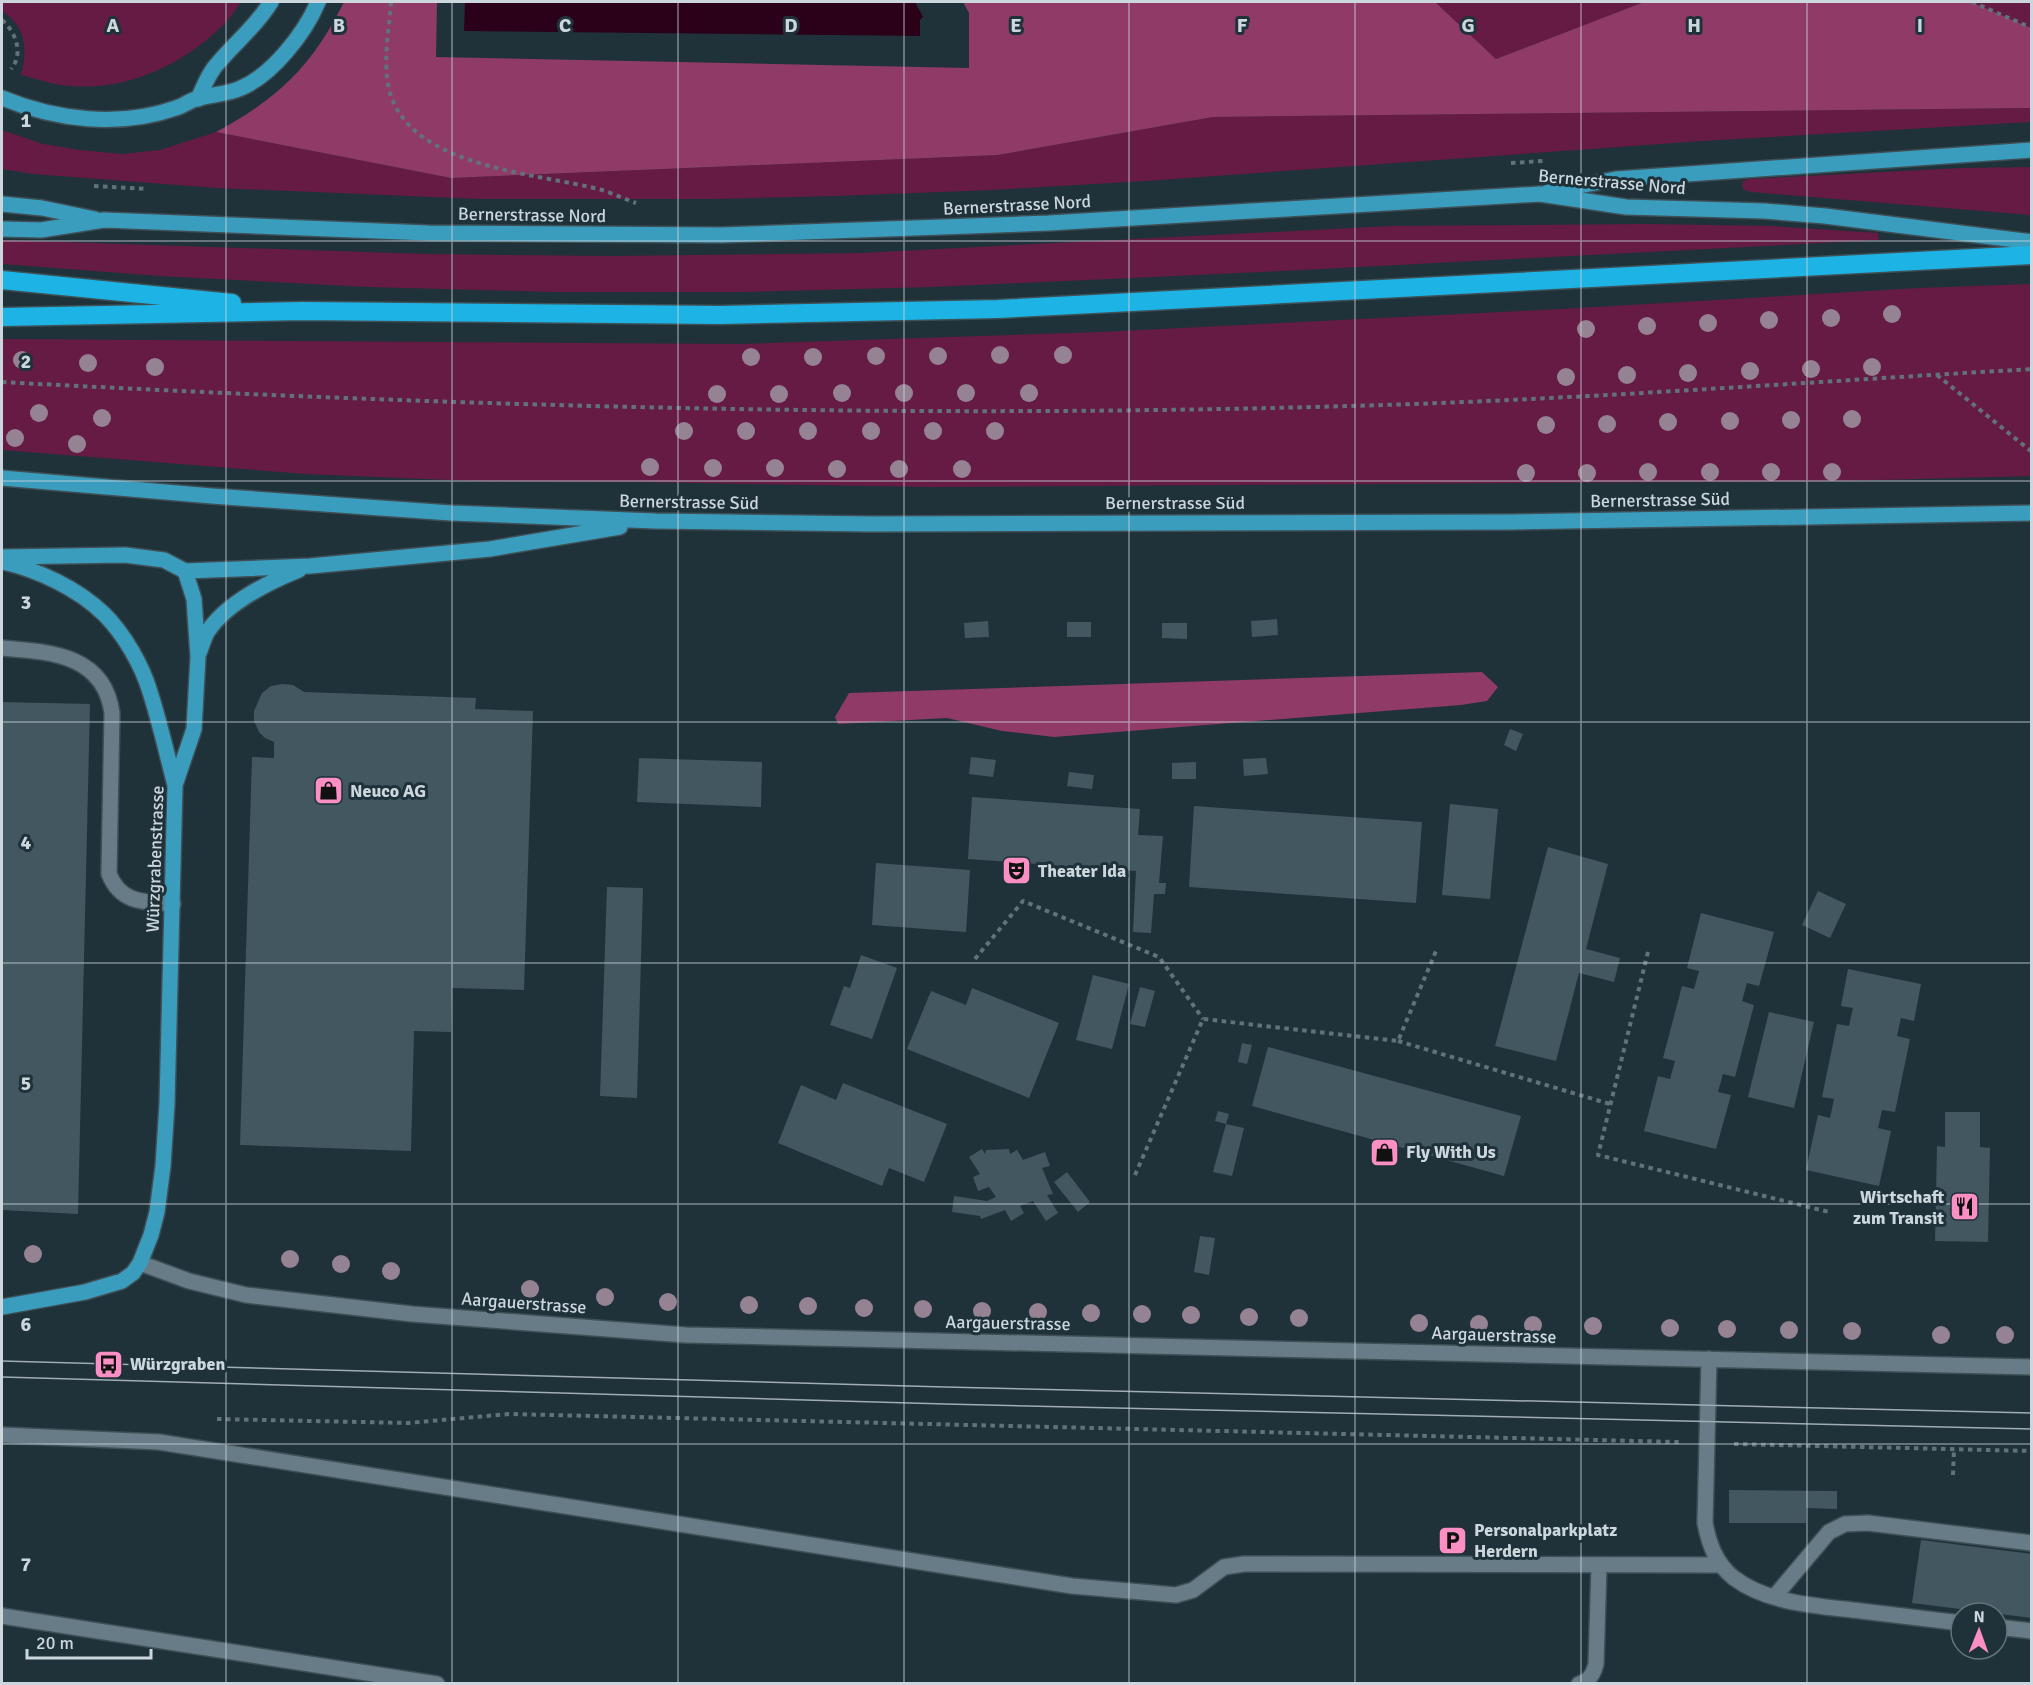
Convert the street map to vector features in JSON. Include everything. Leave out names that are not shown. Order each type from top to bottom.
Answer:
[{"type":"highway","points":[[2,317],[302,311],[721,315],[998,309],[2031,255]]},
{"type":"highway","points":[[2,280],[302,311]]},
{"type":"main road","points":[[198,99],[219,62],[250,31],[272,2]]},
{"type":"main road","points":[[2,98],[41,112],[91,120],[145,116],[174,109],[198,99],[229,93],[243,88],[267,72],[292,44],[318,2]]},
{"type":"main road","points":[[1540,194],[1616,179],[2031,150]]},
{"type":"main road","name":"Bernerstrasse Nord","points":[[2,229],[41,230],[104,220],[428,233],[721,235],[1048,223],[1540,194],[1626,207],[1825,216],[2031,242]]},
{"type":"main road","points":[[2,204],[42,208],[104,220]]},
{"type":"main road","name":"Bernerstrasse Süd","points":[[2,478],[318,504],[473,514],[655,521],[870,524],[1488,522],[2031,513]]},
{"type":"main road","points":[[2,556],[125,555],[164,560],[185,571],[310,566],[489,549],[655,521]]},
{"type":"main road","points":[[2,562],[36,573],[77,594],[104,614],[123,638],[141,669],[150,691],[175,785]]},
{"type":"main road","points":[[198,657],[208,631],[233,606],[270,581],[310,566]]},
{"type":"main road","name":"Würzgrabenstrasse","points":[[140,1263],[157,1212],[164,1166],[175,785],[195,729],[198,657],[194,599],[185,571]]},
{"type":"main road","points":[[2,1307],[106,1287],[122,1281],[140,1263]]},
{"type":"street","points":[[2,648],[60,655],[88,669],[106,689],[112,712],[109,864],[112,881],[124,895],[132,899],[173,904]]},
{"type":"street","name":"Aargauerstrasse","points":[[140,1263],[189,1281],[246,1294],[411,1314],[686,1335],[2031,1367]]},
{"type":"street","points":[[1709,1359],[1705,1523],[1710,1545],[1721,1565],[1745,1586],[1775,1596],[1819,1606],[1949,1622]]},
{"type":"street","points":[[2,1435],[159,1442],[1072,1586],[1157,1594],[1184,1594],[1203,1583],[1217,1571],[1234,1564],[1721,1565]]},
{"type":"street","points":[[1775,1596],[1829,1532],[1845,1524],[1868,1523],[2031,1543]]},
{"type":"street","points":[[1579,1683],[1588,1680],[1593,1675],[1596,1664],[1599,1565]]},
{"type":"street","points":[[2,1616],[437,1683]]},
{"type":"street","points":[[2009,1628],[2031,1631]]},
{"type":"path","points":[[391,2],[388,84],[394,102],[412,127],[430,141],[467,159],[502,169],[602,190],[645,206],[622,206]]},
{"type":"path","points":[[1972,2],[2031,28]]},
{"type":"path","points":[[2,20],[9,26],[17,41],[12,69]]},
{"type":"path","points":[[1504,164],[1551,160]]},
{"type":"path","points":[[89,186],[149,190]]},
{"type":"path","points":[[2,382],[295,397],[579,405],[1016,411],[1425,404],[2031,369]]},
{"type":"path","points":[[1936,375],[2031,452]]},
{"type":"path","points":[[975,959],[1023,901],[1160,957],[1203,1019],[1398,1041],[1610,1104]]},
{"type":"path","points":[[1398,1041],[1436,951]]},
{"type":"path","points":[[1648,952],[1598,1155],[1829,1212]]},
{"type":"path","points":[[1135,1175],[1203,1019]]},
{"type":"path","points":[[217,1419],[408,1423],[509,1414],[2031,1451]]},
{"type":"path","points":[[1953,1475],[1954,1449]]},
{"type":"shaded area","points":[[2,2],[241,2],[227,21],[206,41],[171,64],[132,80],[92,86],[71,86],[21,75],[24,57],[23,39],[16,24],[2,11]]},
{"type":"shaded area","points":[[344,2],[437,2],[436,57],[969,68],[969,13],[963,2],[1435,2],[1496,59],[1644,2],[1971,2],[2031,28],[2031,108],[1213,117],[998,155],[451,178],[216,132],[258,106],[292,78],[319,45]]},
{"type":"shaded area","points":[[465,2],[915,2],[923,17],[920,20],[920,36],[464,31]]},
{"type":"shaded area","points":[[1435,2],[1644,2],[1496,59]]},
{"type":"shaded area","points":[[1971,2],[2031,2],[2031,28]]},
{"type":"shaded area","points":[[2032,108],[2031,122],[1702,141],[1146,181],[836,196],[714,199],[480,199],[217,188],[33,174],[2,169],[2,130],[43,144],[122,154],[160,150],[216,132],[451,178],[998,155],[1213,117]]},
{"type":"shaded area","points":[[2031,167],[2031,215],[1751,192],[1744,190],[1742,186],[1743,181],[1749,179],[1961,168]]},
{"type":"shaded area","points":[[1646,224],[1771,226],[1878,233],[1879,240],[932,287],[741,292],[555,292],[367,287],[160,276],[2,264],[2,240],[426,254],[609,256],[861,253],[1391,226]]},
{"type":"shaded area","points":[[2031,284],[2031,476],[1840,481],[931,487],[473,481],[305,474],[2,450],[2,339],[742,344],[1101,332]]},
{"type":"shaded area","points":[[1482,672],[1498,687],[1487,701],[1461,705],[1054,737],[1002,731],[947,718],[838,724],[835,717],[849,693]]},
{"type":"building","points":[[1277,619],[1278,635],[1252,637],[1251,621]]},
{"type":"building","points":[[988,621],[989,637],[965,638],[964,623]]},
{"type":"building","points":[[1067,622],[1091,622],[1091,637],[1067,637]]},
{"type":"building","points":[[1162,623],[1187,623],[1187,639],[1162,638]]},
{"type":"building","points":[[293,685],[304,692],[476,698],[475,709],[533,711],[524,990],[452,988],[451,1032],[414,1031],[411,1151],[240,1145],[252,757],[274,758],[274,742],[259,732],[254,721],[254,711],[262,693],[271,686]]},
{"type":"building","points":[[2,702],[90,704],[78,1214],[2,1210]]},
{"type":"building","points":[[1510,729],[1523,734],[1516,751],[1504,745]]},
{"type":"building","points":[[971,757],[996,760],[993,777],[969,774]]},
{"type":"building","points":[[639,758],[762,762],[761,807],[637,802]]},
{"type":"building","points":[[1266,758],[1268,774],[1244,776],[1243,759]]},
{"type":"building","points":[[1196,762],[1196,779],[1172,779],[1172,763]]},
{"type":"building","points":[[1069,772],[1094,775],[1092,789],[1067,786]]},
{"type":"building","points":[[972,797],[1140,809],[1138,835],[1163,836],[1159,883],[1166,883],[1165,894],[1154,894],[1151,933],[1133,932],[1136,871],[968,859]]},
{"type":"building","points":[[1450,804],[1498,809],[1490,899],[1442,895]]},
{"type":"building","points":[[1194,806],[1422,822],[1416,903],[1189,887]]},
{"type":"building","points":[[1548,847],[1608,864],[1586,949],[1620,958],[1614,982],[1579,973],[1556,1061],[1495,1046]]},
{"type":"building","points":[[876,863],[970,870],[966,932],[872,925]]},
{"type":"building","points":[[607,887],[643,888],[637,1098],[600,1096]]},
{"type":"building","points":[[1818,891],[1846,904],[1830,938],[1802,925]]},
{"type":"building","points":[[1701,913],[1774,932],[1759,986],[1747,983],[1742,1001],[1754,1005],[1735,1077],[1723,1074],[1718,1092],[1731,1095],[1716,1149],[1644,1131],[1658,1076],[1670,1079],[1675,1061],[1663,1058],[1682,986],[1694,989],[1699,971],[1687,968]]},
{"type":"building","points":[[861,955],[897,968],[872,1039],[830,1025],[844,986],[850,988]]},
{"type":"building","points":[[1848,969],[1921,984],[1914,1021],[1901,1018],[1897,1036],[1910,1039],[1895,1112],[1882,1110],[1878,1128],[1891,1131],[1879,1186],[1806,1170],[1818,1115],[1830,1118],[1834,1099],[1822,1097],[1837,1024],[1849,1026],[1853,1008],[1841,1006]]},
{"type":"building","points":[[1093,975],[1129,984],[1112,1049],[1076,1040]]},
{"type":"building","points":[[1140,987],[1155,991],[1145,1027],[1130,1024]]},
{"type":"building","points":[[972,988],[1059,1023],[1029,1098],[907,1049],[931,991],[966,1005]]},
{"type":"building","points":[[1769,1012],[1814,1022],[1794,1108],[1748,1097]]},
{"type":"building","points":[[1242,1043],[1252,1045],[1247,1064],[1238,1062]]},
{"type":"building","points":[[1268,1047],[1521,1116],[1504,1176],[1252,1106]]},
{"type":"building","points":[[843,1083],[947,1124],[924,1182],[889,1168],[882,1186],[778,1143],[801,1085],[836,1100]]},
{"type":"building","points":[[1218,1111],[1229,1114],[1226,1124],[1215,1121]]},
{"type":"building","points":[[1945,1112],[1980,1112],[1980,1147],[1990,1148],[1988,1242],[1935,1241],[1937,1146],[1945,1147]]},
{"type":"building","points":[[1226,1124],[1244,1128],[1232,1176],[1213,1172]]},
{"type":"building","points":[[982,1149],[985,1154],[986,1150],[1009,1149],[1010,1154],[1017,1150],[1023,1160],[1045,1152],[1050,1166],[1042,1168],[1053,1194],[1047,1195],[1058,1213],[1046,1221],[1033,1201],[1020,1206],[1024,1213],[1011,1221],[1005,1210],[981,1219],[980,1216],[952,1212],[954,1196],[987,1201],[996,1197],[989,1187],[978,1191],[973,1177],[980,1174],[969,1157]]},
{"type":"building","points":[[1067,1172],[1090,1202],[1078,1212],[1054,1182]]},
{"type":"building","points":[[1200,1236],[1215,1238],[1209,1275],[1194,1272]]},
{"type":"building","points":[[1729,1490],[1837,1491],[1837,1509],[1806,1508],[1806,1523],[1729,1523]]},
{"type":"building","points":[[1921,1540],[2032,1554],[2032,1618],[2009,1615],[2009,1601],[1949,1601],[1949,1608],[1912,1603]]},
{"type":"tram line","points":[[2,1361],[945,1387],[2032,1413]]},
{"type":"tram line","points":[[2,1377],[945,1404],[2032,1429]]},
{"type":"place","name":"Neuco AG","points":[[329,791]]},
{"type":"place","name":"Theater Ida","points":[[1017,871]]},
{"type":"place","name":"Fly With Us","points":[[1385,1152]]},
{"type":"place","name":"Wirtschaft zum Transit","points":[[1965,1207]]},
{"type":"place","name":"Würzgraben","points":[[109,1364]]},
{"type":"place","name":"Personalparkplatz Herdern","points":[[1453,1540]]}]
